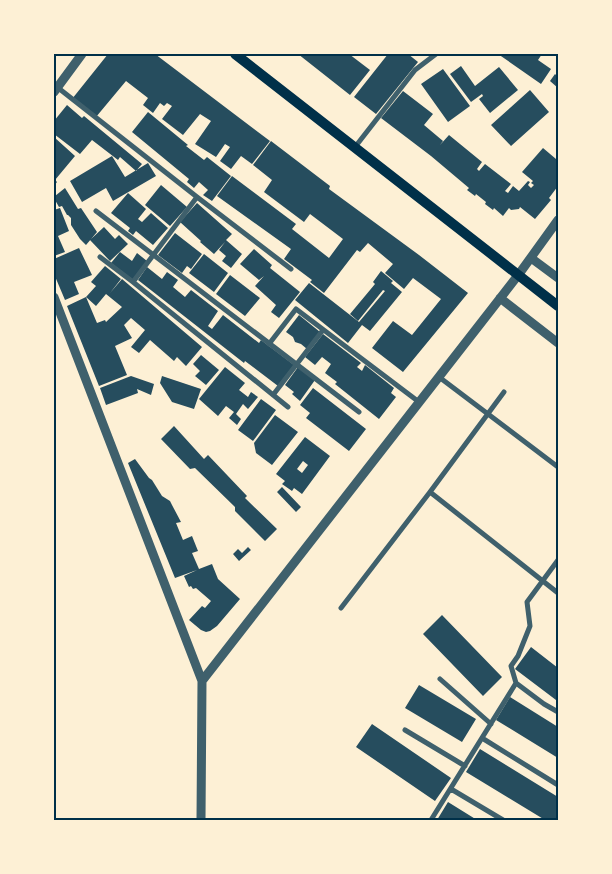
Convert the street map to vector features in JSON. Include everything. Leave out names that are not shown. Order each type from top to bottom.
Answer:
[{"type":"main road","points":[[235,54],[558,306]]},
{"type":"street","points":[[82,54],[56,90],[291,269]]},
{"type":"street","points":[[355,147],[416,70],[436,54]]},
{"type":"street","points":[[133,282],[197,197]]},
{"type":"street","points":[[96,211],[359,412]]},
{"type":"street","points":[[202,681],[519,274],[558,220]]},
{"type":"street","points":[[100,257],[288,407]]},
{"type":"street","points":[[531,258],[558,278]]},
{"type":"street","points":[[54,297],[202,681],[201,820]]},
{"type":"street","points":[[500,298],[558,343]]},
{"type":"street","points":[[269,344],[296,309],[419,402]]},
{"type":"street","points":[[273,395],[323,330]]},
{"type":"street","points":[[439,377],[558,467]]},
{"type":"street","points":[[341,608],[504,392]]},
{"type":"street","points":[[430,492],[558,593]]},
{"type":"street","points":[[558,560],[527,602],[530,626],[518,656],[511,666],[516,683],[558,712]]},
{"type":"street","points":[[440,679],[491,724]]},
{"type":"street","points":[[431,820],[516,683]]},
{"type":"street","points":[[405,730],[465,766]]},
{"type":"street","points":[[482,738],[558,785]]},
{"type":"street","points":[[451,789],[503,820]]},
{"type":"building","points":[[108,54],[155,54],[270,141],[252,164],[241,156],[231,169],[220,161],[230,147],[225,144],[216,157],[195,144],[211,121],[200,114],[183,135],[162,119],[172,106],[167,103],[164,106],[160,103],[153,113],[143,105],[148,98],[126,81],[96,117],[72,99]]},
{"type":"building","points":[[298,54],[349,54],[370,70],[350,95]]},
{"type":"building","points":[[388,54],[408,54],[418,62],[376,114],[354,97]]},
{"type":"building","points":[[498,54],[542,54],[538,60],[551,69],[541,84]]},
{"type":"building","points":[[461,66],[475,86],[499,67],[518,90],[490,113],[479,99],[483,96],[482,94],[471,102],[450,74]]},
{"type":"building","points":[[443,69],[470,106],[448,122],[421,84]]},
{"type":"building","points":[[555,74],[558,77],[558,88],[550,81]]},
{"type":"building","points":[[530,90],[549,112],[511,146],[491,125]]},
{"type":"building","points":[[403,91],[433,114],[424,125],[443,141],[440,145],[449,135],[482,162],[477,169],[479,171],[485,164],[511,184],[505,191],[508,193],[513,186],[519,191],[528,181],[530,182],[528,185],[531,188],[534,185],[531,183],[533,181],[522,172],[543,148],[556,159],[558,156],[558,186],[549,198],[551,200],[535,219],[520,207],[519,209],[511,210],[509,208],[503,216],[494,208],[493,210],[476,194],[475,196],[467,190],[469,188],[431,156],[381,118]]},
{"type":"building","points":[[67,105],[82,118],[84,116],[142,164],[136,171],[120,157],[118,160],[92,140],[80,154],[54,134],[54,121]]},
{"type":"building","points":[[148,112],[204,160],[207,157],[231,176],[212,201],[203,195],[208,190],[199,182],[194,188],[187,182],[189,179],[132,132]]},
{"type":"building","points":[[54,137],[75,156],[55,180],[57,182],[54,186]]},
{"type":"building","points":[[271,141],[330,186],[329,189],[468,293],[403,372],[372,348],[393,321],[412,335],[441,299],[413,278],[404,289],[385,273],[393,264],[368,243],[360,252],[357,250],[324,293],[310,282],[312,280],[284,259],[291,249],[217,196],[232,176],[296,224],[292,229],[329,258],[343,239],[310,214],[304,222],[264,192],[272,180],[253,165]]},
{"type":"building","points":[[112,156],[125,177],[148,163],[156,176],[113,201],[106,188],[82,202],[70,181]]},
{"type":"building","points":[[161,185],[187,207],[170,226],[145,205]]},
{"type":"building","points":[[65,188],[78,209],[81,208],[97,232],[86,245],[71,225],[71,218],[62,206],[59,207],[55,200],[55,196]]},
{"type":"building","points":[[128,193],[146,209],[138,219],[142,222],[151,213],[168,228],[153,245],[136,231],[133,235],[128,231],[130,228],[111,213]]},
{"type":"building","points":[[197,203],[232,234],[226,240],[242,254],[231,268],[222,261],[226,256],[219,250],[225,242],[214,254],[180,222]]},
{"type":"building","points":[[60,208],[69,231],[58,236],[65,252],[54,256],[54,210]]},
{"type":"building","points":[[104,227],[115,239],[119,235],[128,244],[110,261],[90,240]]},
{"type":"building","points":[[175,233],[202,254],[191,269],[187,266],[182,273],[158,255]]},
{"type":"building","points":[[79,248],[92,275],[74,282],[79,294],[65,300],[54,274],[54,259]]},
{"type":"building","points":[[254,249],[272,265],[270,268],[300,292],[279,318],[271,312],[276,305],[255,286],[264,276],[259,280],[240,264]]},
{"type":"building","points":[[120,252],[132,261],[137,253],[147,261],[133,280],[111,263]]},
{"type":"building","points":[[204,254],[228,273],[214,292],[189,273]]},
{"type":"building","points":[[105,266],[121,279],[110,293],[122,279],[202,347],[186,366],[177,357],[174,361],[150,340],[139,353],[131,347],[145,330],[131,318],[124,325],[132,338],[115,346],[127,375],[99,386],[67,306],[86,297],[96,286],[91,282]],"holes":[[[106,294],[122,307],[106,322],[105,320],[97,323],[86,297],[96,306]]]},
{"type":"building","points":[[147,267],[162,279],[167,272],[178,280],[173,287],[185,297],[191,290],[218,311],[208,326],[212,329],[223,315],[259,343],[261,340],[294,365],[278,386],[245,361],[244,363],[138,280]]},
{"type":"building","points":[[381,271],[402,292],[370,331],[362,325],[348,343],[295,300],[309,283],[359,322],[385,291],[383,290],[358,321],[350,314],[375,284],[373,282]]},
{"type":"building","points":[[230,275],[260,298],[245,316],[216,294]]},
{"type":"building","points":[[299,315],[320,332],[307,349],[295,342],[293,337],[286,332]]},
{"type":"building","points":[[323,334],[361,363],[357,367],[362,371],[365,365],[394,388],[391,393],[396,397],[379,419],[335,384],[337,382],[325,373],[331,364],[322,357],[315,365],[305,357]]},
{"type":"building","points":[[201,355],[219,370],[206,385],[195,376],[200,371],[193,364]]},
{"type":"building","points":[[225,367],[245,383],[239,390],[248,397],[251,392],[258,397],[248,409],[243,404],[236,414],[241,419],[237,425],[229,418],[234,412],[226,406],[218,416],[199,399]]},
{"type":"building","points":[[298,367],[315,380],[300,401],[292,394],[294,392],[285,385]]},
{"type":"building","points":[[131,376],[154,384],[151,395],[137,389],[138,393],[106,405],[100,388]]},
{"type":"building","points":[[162,376],[201,389],[194,409],[172,402],[160,383]]},
{"type":"building","points":[[313,388],[366,429],[349,451],[306,418],[310,413],[300,405]]},
{"type":"building","points":[[261,399],[276,410],[253,441],[238,430]]},
{"type":"building","points":[[275,415],[298,432],[272,465],[256,453],[254,443]]},
{"type":"building","points":[[174,426],[204,459],[208,455],[247,496],[245,498],[277,529],[265,541],[235,511],[235,507],[195,468],[190,469],[161,439]]},
{"type":"building","points":[[305,437],[330,456],[302,494],[294,488],[292,491],[282,484],[285,481],[276,474]],"holes":[[[303,461],[308,465],[302,473],[297,469]]]},
{"type":"building","points":[[135,459],[162,496],[170,501],[181,522],[176,523],[183,540],[192,536],[198,551],[192,553],[199,569],[212,564],[218,579],[240,599],[217,626],[210,631],[201,630],[189,620],[202,606],[205,608],[211,601],[196,588],[189,587],[184,576],[197,570],[175,578],[128,463]]},
{"type":"building","points":[[282,487],[301,507],[296,512],[277,492]]},
{"type":"building","points":[[248,547],[251,550],[239,561],[233,554],[238,549],[242,553]]},
{"type":"building","points":[[442,615],[502,677],[483,696],[423,634]]},
{"type":"building","points":[[531,647],[558,668],[558,696],[556,700],[515,669]]},
{"type":"building","points":[[419,685],[476,719],[462,742],[405,708]]},
{"type":"building","points":[[510,697],[558,727],[558,758],[496,720]]},
{"type":"building","points":[[372,724],[451,778],[435,801],[356,747]]},
{"type":"building","points":[[480,749],[558,797],[558,820],[545,820],[466,772]]},
{"type":"building","points":[[448,802],[477,820],[437,820]]}]
